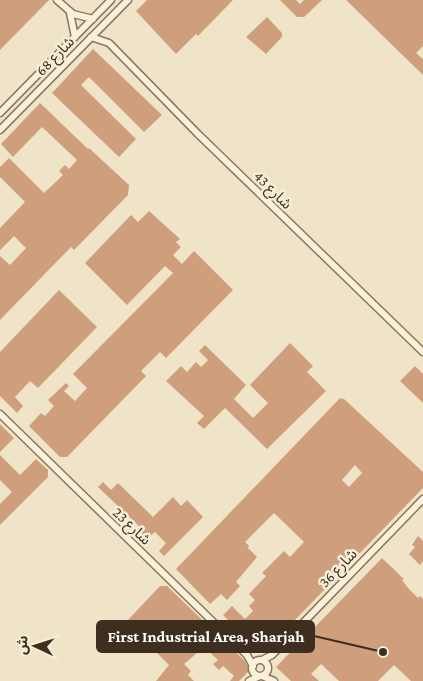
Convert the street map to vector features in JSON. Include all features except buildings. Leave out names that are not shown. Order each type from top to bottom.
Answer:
[{"type":"street","points":[[57,0],[69,12],[81,18],[93,19]]},
{"type":"street","name":"شارع 68","points":[[0,113],[111,0]]},
{"type":"street","name":"شارع 68","points":[[0,130],[128,0]]},
{"type":"street","points":[[69,12],[75,37]]},
{"type":"street","name":"شارع 43","points":[[104,24],[109,43]]},
{"type":"street","name":"شارع 43","points":[[91,37],[109,43],[198,134],[423,352]]},
{"type":"street","name":"شارع 23","points":[[0,414],[247,655],[253,669]]},
{"type":"street","name":"شارع 36","points":[[253,669],[260,660],[272,655],[423,499]]},
{"type":"street","name":"شارع 23","points":[[247,655],[260,660]]},
{"type":"street","name":"شارع 36","points":[[268,668],[272,655]]},
{"type":"street","points":[[260,660],[268,668],[274,681]]},
{"type":"street","points":[[249,681],[261,676],[268,668]]},
{"type":"street","points":[[249,681],[253,669],[261,676],[274,681]]},
{"type":"place","name":"First Industrial Area, Sharjah","points":[[383,652]]}]
